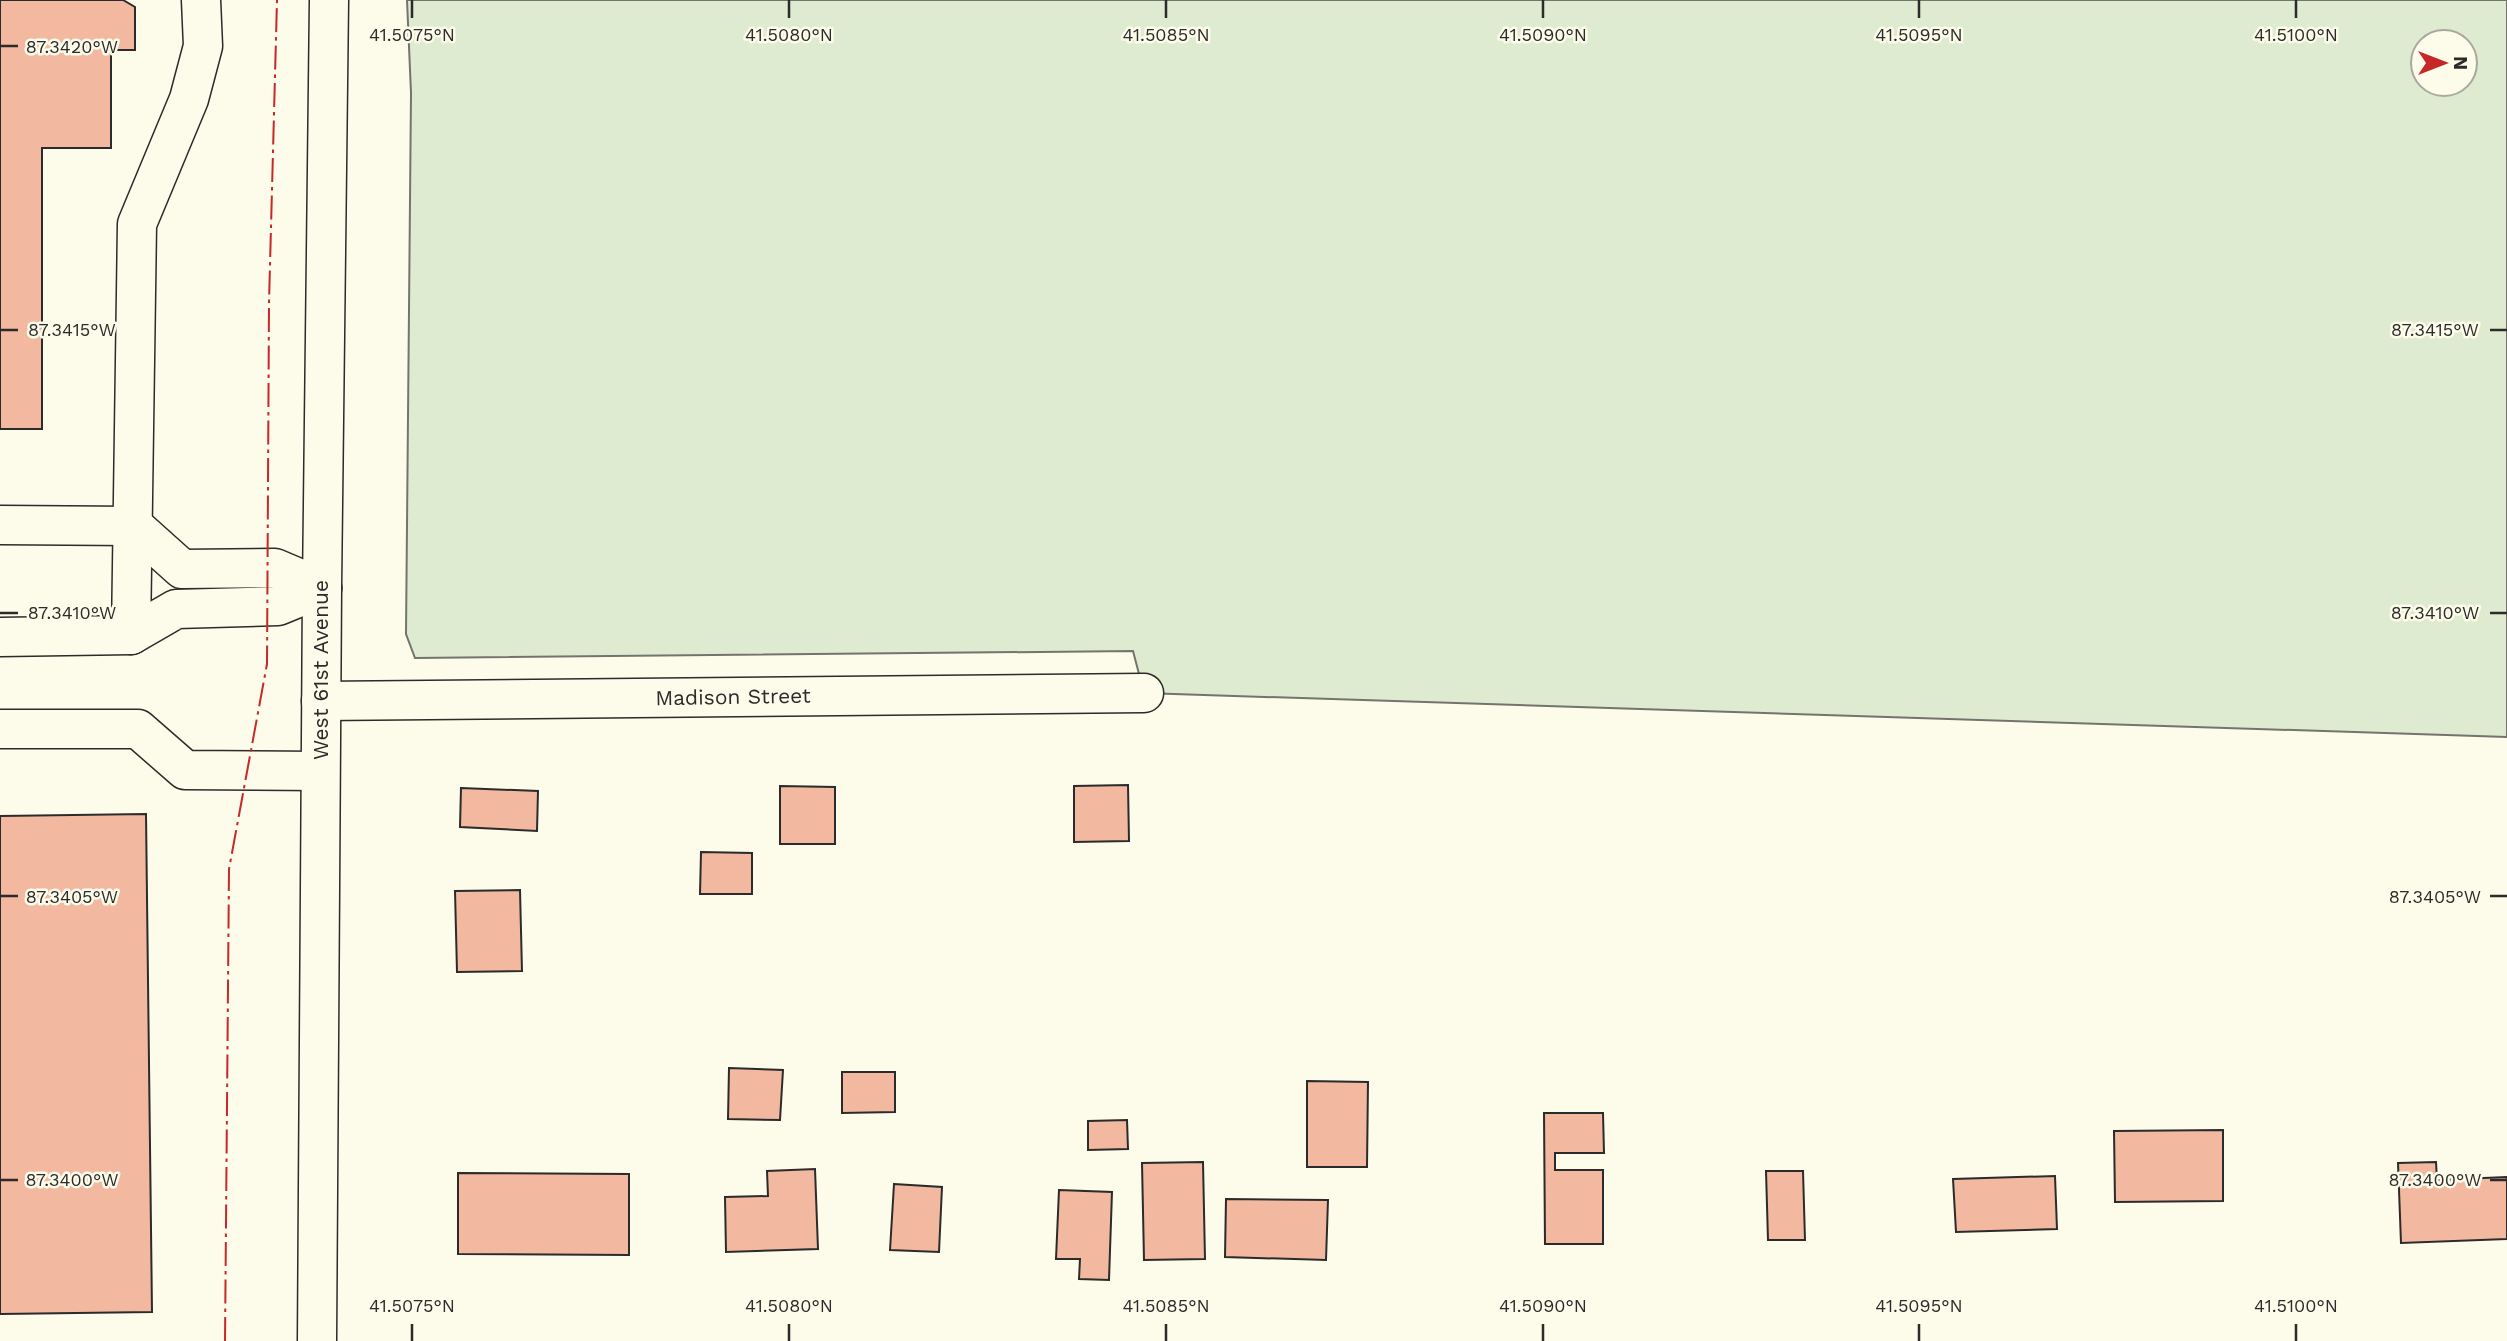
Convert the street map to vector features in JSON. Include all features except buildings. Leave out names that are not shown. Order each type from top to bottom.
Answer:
[{"type":"main road","points":[[131,635],[137,224],[188,99],[203,46],[201,0]]},
{"type":"main road","name":"West 61st Avenue","points":[[317,1341],[320,771],[330,0]]},
{"type":"main road","points":[[0,525],[134,526],[182,569],[275,568],[322,588]]},
{"type":"main road","points":[[0,636],[131,635],[177,609],[278,606],[322,588]]},
{"type":"main road","name":"Madison Street","points":[[321,701],[1144,693]]},
{"type":"main road","points":[[0,729],[138,729],[185,769],[320,771]]},
{"type":"green space","points":[[407,0],[2507,0],[2507,737],[1144,693],[1133,651],[415,658],[406,634],[411,93]]},
{"type":"power","points":[[225,1341],[229,869],[267,664],[269,303],[277,0]]}]
